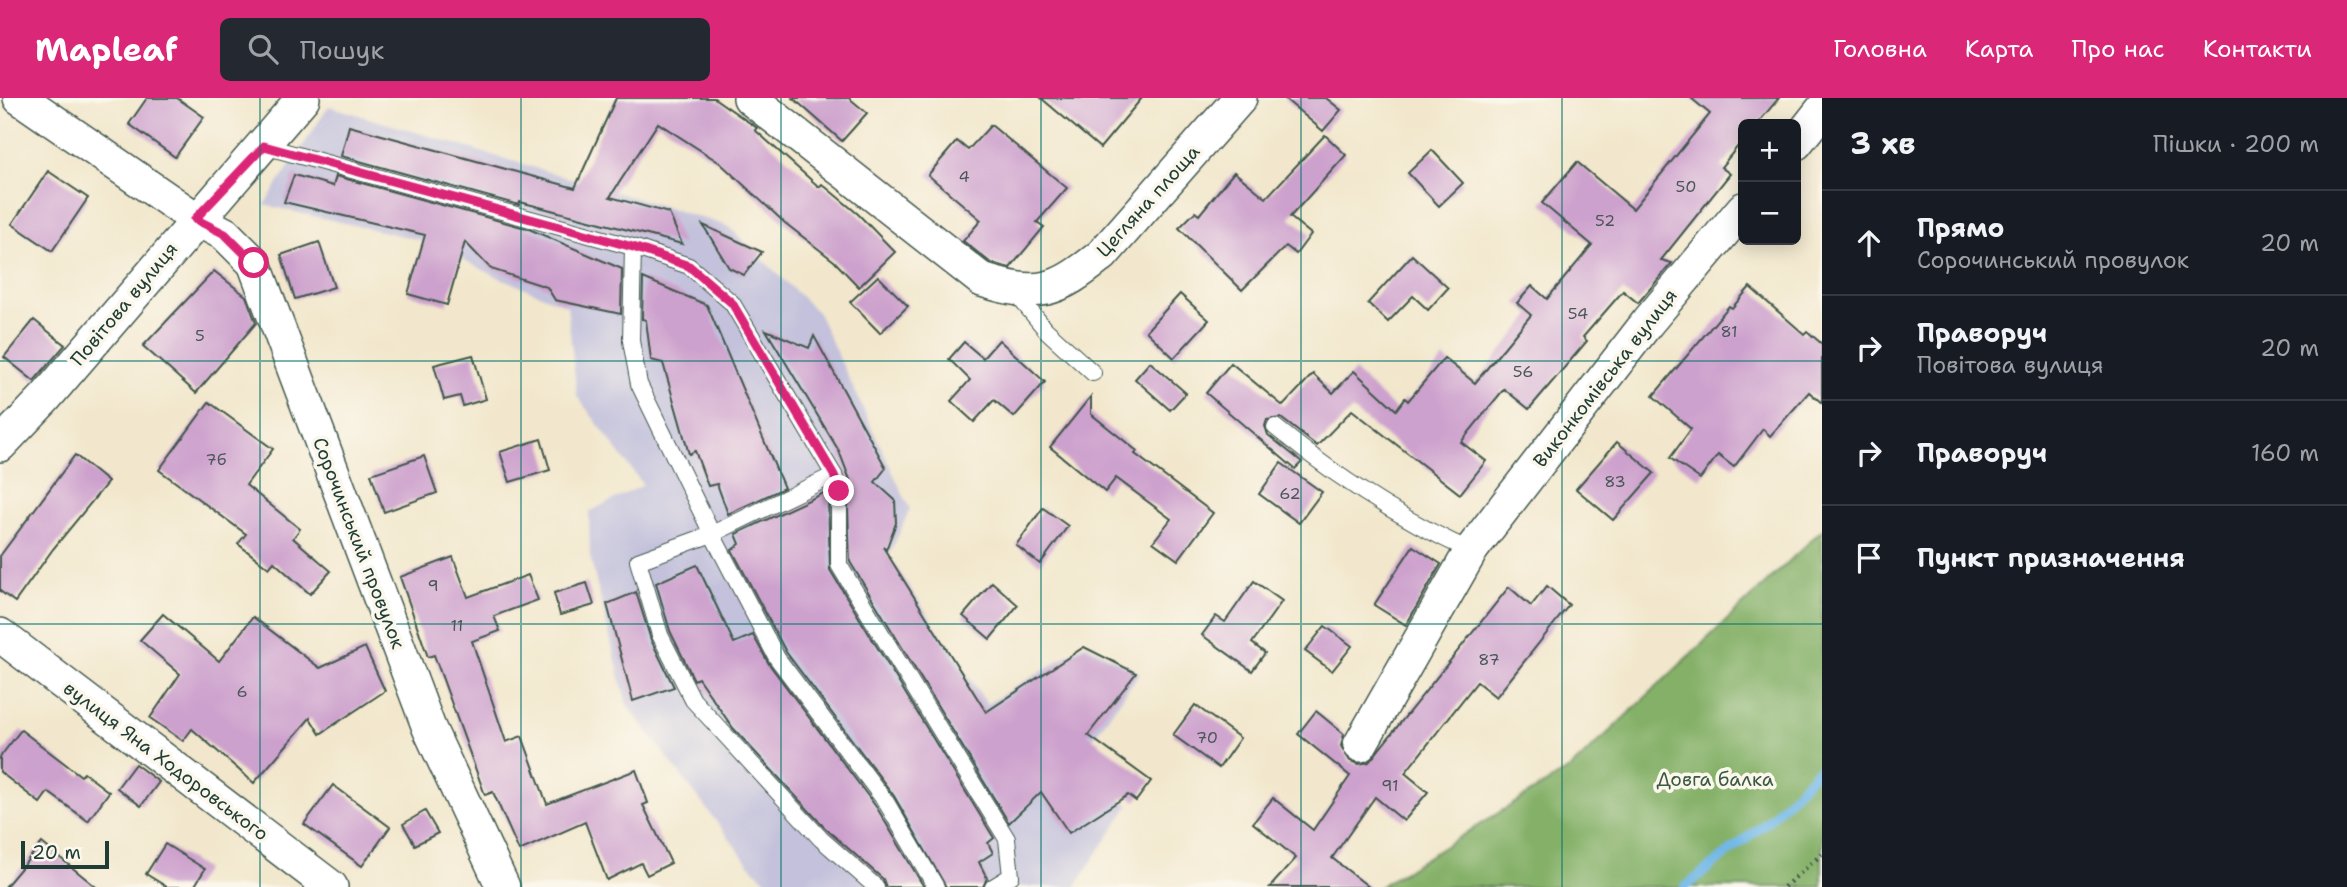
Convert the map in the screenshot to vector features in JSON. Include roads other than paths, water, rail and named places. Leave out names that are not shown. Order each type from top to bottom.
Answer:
[{"type":"street","name":"Сорочинський провулок","points":[[20,98],[195,219],[225,234],[254,263],[429,728],[503,887]]},
{"type":"street","name":"Повітова вулиця","points":[[0,445],[45,398],[195,219],[264,146],[303,98]]},
{"type":"street","points":[[750,98],[982,280],[1013,290]]},
{"type":"street","name":"Цегляна площа","points":[[1013,290],[1046,290],[1076,276],[1102,255],[1240,98]]},
{"type":"street","points":[[1801,137],[1822,110]]},
{"type":"street","name":"Виконкомівська вулиця","points":[[1360,745],[1471,551],[1647,323],[1738,215]]},
{"type":"street","name":"вулиця Яна Ходоровського","points":[[0,635],[331,887]]},
{"type":"lane","points":[[264,146],[633,247],[689,266],[732,303],[834,475],[840,502],[839,565],[1007,839],[1011,876],[993,887]]},
{"type":"lane","points":[[633,247],[631,341],[639,384],[712,534],[777,658],[886,802],[936,887]]},
{"type":"lane","points":[[1013,290],[1046,330],[1093,373]]},
{"type":"lane","points":[[1275,428],[1321,465],[1430,533],[1471,551]]},
{"type":"lane","points":[[834,475],[712,534],[638,561],[660,635],[693,700],[821,839],[876,887]]},
{"type":"waterway","points":[[1685,887],[1767,822],[1822,766]]},
{"type":"park label","name":"Довга балка","points":[[1715,779]]}]
